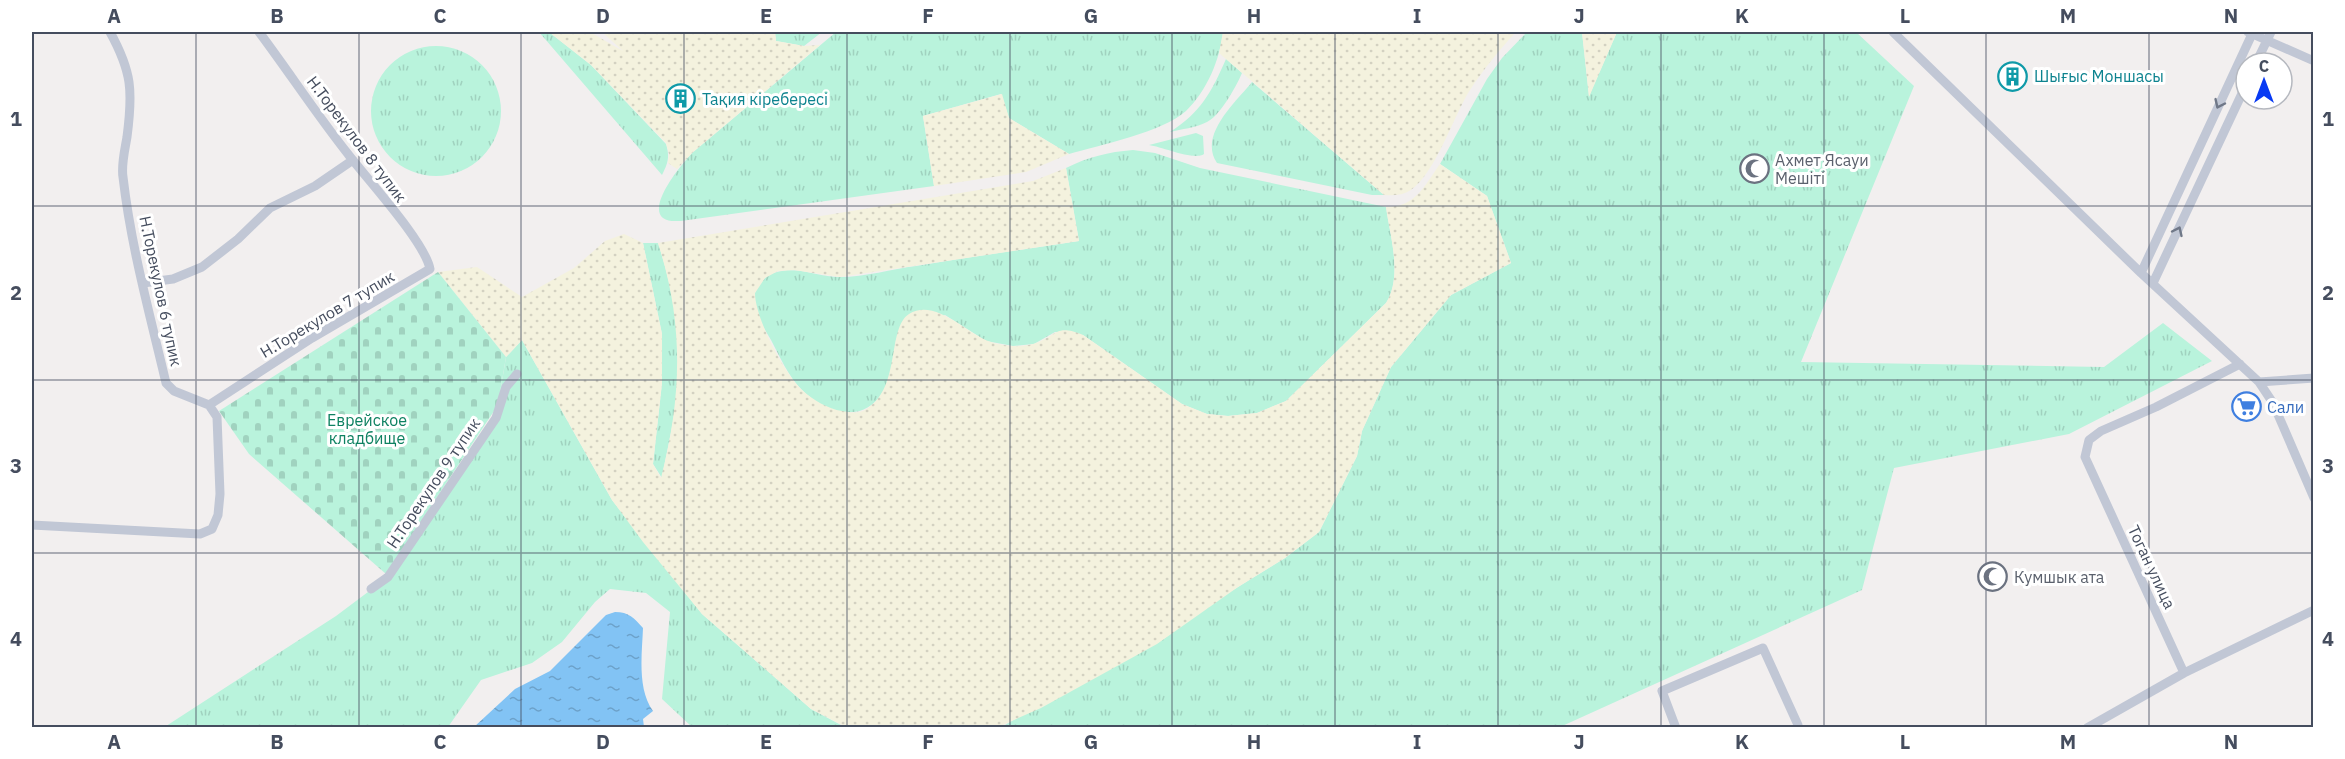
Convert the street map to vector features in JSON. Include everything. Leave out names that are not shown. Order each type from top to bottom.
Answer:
[{"type":"street","name":"Н.Торекулов 6 тупик","points":[[110,32],[124,57],[129,77],[129,121],[122,174],[143,283],[166,383],[174,391],[209,405]]},
{"type":"street","name":"Н.Торекулов 8 тупик","points":[[259,32],[353,160],[414,237]]},
{"type":"street","points":[[1893,32],[2141,273],[2259,382],[2272,404],[2313,498]]},
{"type":"street","points":[[2141,273],[2251,32],[2269,36],[2313,62]]},
{"type":"street","points":[[2262,51],[2269,36]]},
{"type":"street","points":[[2153,283],[2234,111]]},
{"type":"street","points":[[143,283],[173,279],[202,267],[238,239],[270,208],[315,186],[353,160]]},
{"type":"street","name":"Н.Торекулов 7 тупик","points":[[209,405],[312,338],[430,269],[429,262],[414,237]]},
{"type":"street","name":"Тоган улица","points":[[2184,673],[2085,458],[2089,440],[2101,431],[2156,407],[2240,364]]},
{"type":"street","name":"Н.Торекулов 9 тупик","points":[[371,589],[388,577],[496,418],[506,387],[517,374]]},
{"type":"street","points":[[2259,382],[2313,378]]},
{"type":"street","points":[[32,525],[200,534],[212,529],[218,515],[220,472],[217,417],[209,405]]},
{"type":"street","points":[[2086,728],[2184,673],[2313,610]]},
{"type":"street","points":[[1676,728],[1662,691],[1763,648],[1798,725]]},
{"type":"green space","points":[[539,32],[549,32],[591,65],[666,144],[668,160],[662,175]]},
{"type":"green space","points":[[775,32],[822,32],[804,46],[776,41]]},
{"type":"green space","points":[[836,32],[1223,32],[1219,53],[1211,74],[1200,94],[1186,111],[1176,119],[1130,137],[1069,154],[1009,118],[1001,94],[923,116],[934,186],[681,221],[669,221],[663,218],[659,212],[663,194],[692,153]]},
{"type":"green space","points":[[1527,32],[1582,32],[1589,96],[1617,32],[1856,32],[1914,86],[1801,362],[2104,367],[2163,323],[2212,361],[2069,434],[1894,468],[1862,590],[1560,727],[996,728],[1005,725],[1238,587],[1285,558],[1319,532],[1357,456],[1362,431],[1391,367],[1451,295],[1511,263],[1487,196],[1440,164],[1487,79],[1502,58]]},
{"type":"green space","points":[[436,46],[461,51],[482,65],[496,86],[501,111],[496,136],[482,157],[461,171],[436,176],[411,171],[390,157],[376,136],[371,111],[376,86],[390,65],[411,51]]},
{"type":"green space","points":[[1226,59],[1242,73],[1222,108],[1207,122],[1170,132],[1190,117],[1204,101]]},
{"type":"green space","points":[[1252,82],[1384,195],[1372,195],[1217,163],[1212,152],[1212,141],[1216,130],[1229,109]]},
{"type":"green space","points":[[1196,133],[1203,136],[1204,154],[1199,156],[1186,155],[1149,145]]},
{"type":"green space","points":[[1133,150],[1155,153],[1200,168],[1386,207],[1395,268],[1394,281],[1386,303],[1286,401],[1257,413],[1228,416],[1207,414],[1182,404],[1083,335],[1055,332],[1034,344],[1013,346],[986,341],[945,315],[896,340],[889,380],[875,402],[865,409],[844,412],[822,405],[802,390],[788,373],[762,324],[755,305],[756,289],[770,275],[793,270],[832,277],[859,276],[1079,241],[1066,168],[1098,156]]},
{"type":"green space","points":[[643,243],[658,243],[672,296],[679,351],[678,388],[662,478],[653,464],[662,383],[662,334]]},
{"type":"green space","name":"Еврейское кладбище","points":[[438,272],[506,357],[498,405],[386,574],[249,454],[219,411]]},
{"type":"green space","points":[[522,340],[612,500],[702,614],[811,709],[841,725],[875,727],[692,727],[662,699],[670,612],[646,593],[610,589],[595,602],[562,642],[532,663],[481,680],[448,727],[163,728],[336,616],[388,577],[496,418],[506,357]]},
{"type":"sand","points":[[549,32],[590,32],[623,51],[602,32],[775,32],[776,41],[804,46],[820,45],[692,153],[677,169],[668,163],[669,154],[666,143],[591,65]]},
{"type":"sand","points":[[1223,32],[1516,32],[1470,90],[1436,158],[1420,182],[1408,192],[1384,195],[1219,53]]},
{"type":"sand","points":[[1582,32],[1617,32],[1589,97]]},
{"type":"sand","points":[[1002,94],[1009,118],[1069,154],[1026,172],[934,186],[923,116]]},
{"type":"sand","points":[[1440,164],[1487,196],[1511,263],[1451,295],[1391,367],[1362,431],[1357,456],[1319,532],[1285,558],[1238,587],[1157,644],[1041,708],[996,728],[875,728],[842,725],[811,709],[702,614],[612,500],[522,340],[506,357],[438,272],[477,267],[522,297],[574,268],[605,241],[624,234],[643,243],[662,334],[662,383],[653,464],[661,478],[673,418],[677,360],[672,302],[658,243],[1033,181],[1066,168],[1079,241],[840,277],[794,270],[778,271],[765,278],[755,293],[756,304],[765,330],[787,371],[802,390],[821,404],[853,413],[862,411],[878,398],[885,386],[902,321],[909,314],[919,310],[929,310],[950,318],[979,337],[1004,345],[1033,344],[1056,332],[1066,330],[1083,335],[1182,404],[1207,414],[1228,416],[1257,413],[1286,401],[1386,303],[1394,281],[1395,268],[1386,207],[1396,206],[1412,199],[1424,187]]},
{"type":"water","points":[[615,612],[631,616],[643,628],[643,682],[653,711],[643,719],[644,727],[474,727],[515,689],[550,671],[606,615]]},
{"type":"place","name":"Шығыс Моншасы","points":[[2013,76]]},
{"type":"place","name":"Тақия кіребересі","points":[[681,99]]},
{"type":"place","name":"Ахмет Ясауи Мешіті","points":[[1754,169]]},
{"type":"place","name":"Сали","points":[[2246,407]]},
{"type":"place","name":"Кумшык ата","points":[[1993,577]]}]
